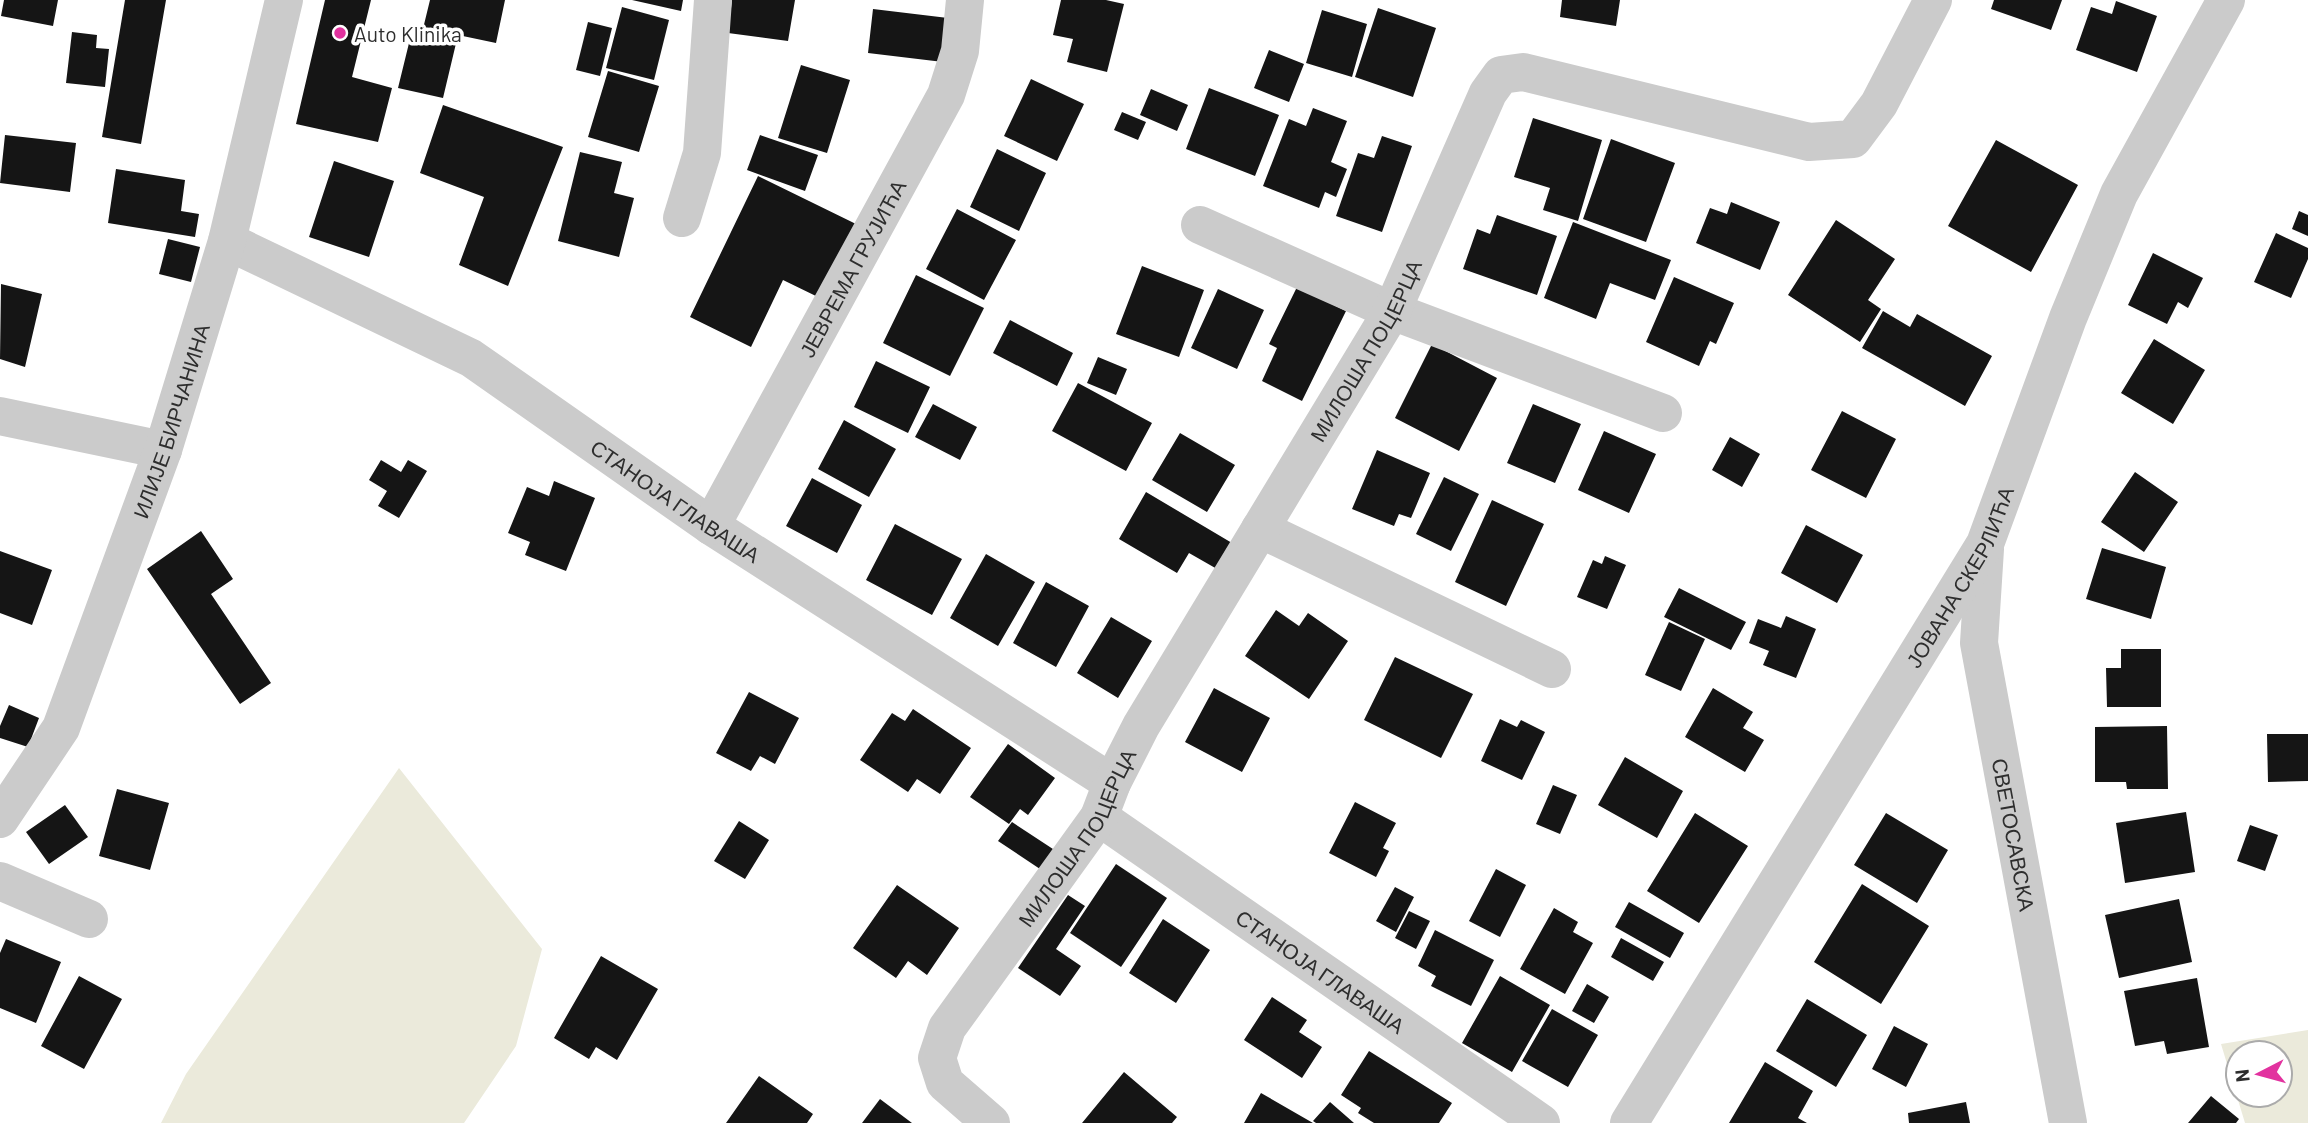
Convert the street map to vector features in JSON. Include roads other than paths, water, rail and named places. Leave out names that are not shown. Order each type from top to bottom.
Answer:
[{"type":"street","name":"ИЛИЈЕ БИРЧАНИНА","points":[[0,819],[61,728],[163,450],[227,241],[284,0]]},
{"type":"street","points":[[682,218],[702,153],[713,0]]},
{"type":"street","name":"ЈЕВРЕМА ГРУЈИЋА","points":[[711,526],[946,95],[960,51],[965,0]]},
{"type":"street","name":"МИЛОША ПОЦЕРЦА","points":[[990,1123],[945,1083],[937,1058],[947,1028],[1105,800],[1141,726],[1392,311],[1488,93],[1501,75],[1523,72],[1809,142],[1853,139],[1879,104],[1933,0]]},
{"type":"street","name":"ЈОВАНА СКЕРЛИЋА","points":[[1629,1123],[1985,544],[2068,318],[2119,194],[2225,0]]},
{"type":"street","points":[[1200,225],[1392,311],[1663,413]]},
{"type":"street","name":"СТАНОЈА ГЛАВАША","points":[[227,241],[471,358],[1105,800],[1541,1123]]},
{"type":"street","points":[[0,416],[163,450]]},
{"type":"street","points":[[1260,529],[1552,669]]},
{"type":"street","name":"СВЕТОСАВСКА","points":[[1985,544],[1979,643],[2068,1123]]},
{"type":"street","points":[[0,881],[89,919]]},
{"type":"place","name":"Auto Klinika","points":[[340,33]]}]
